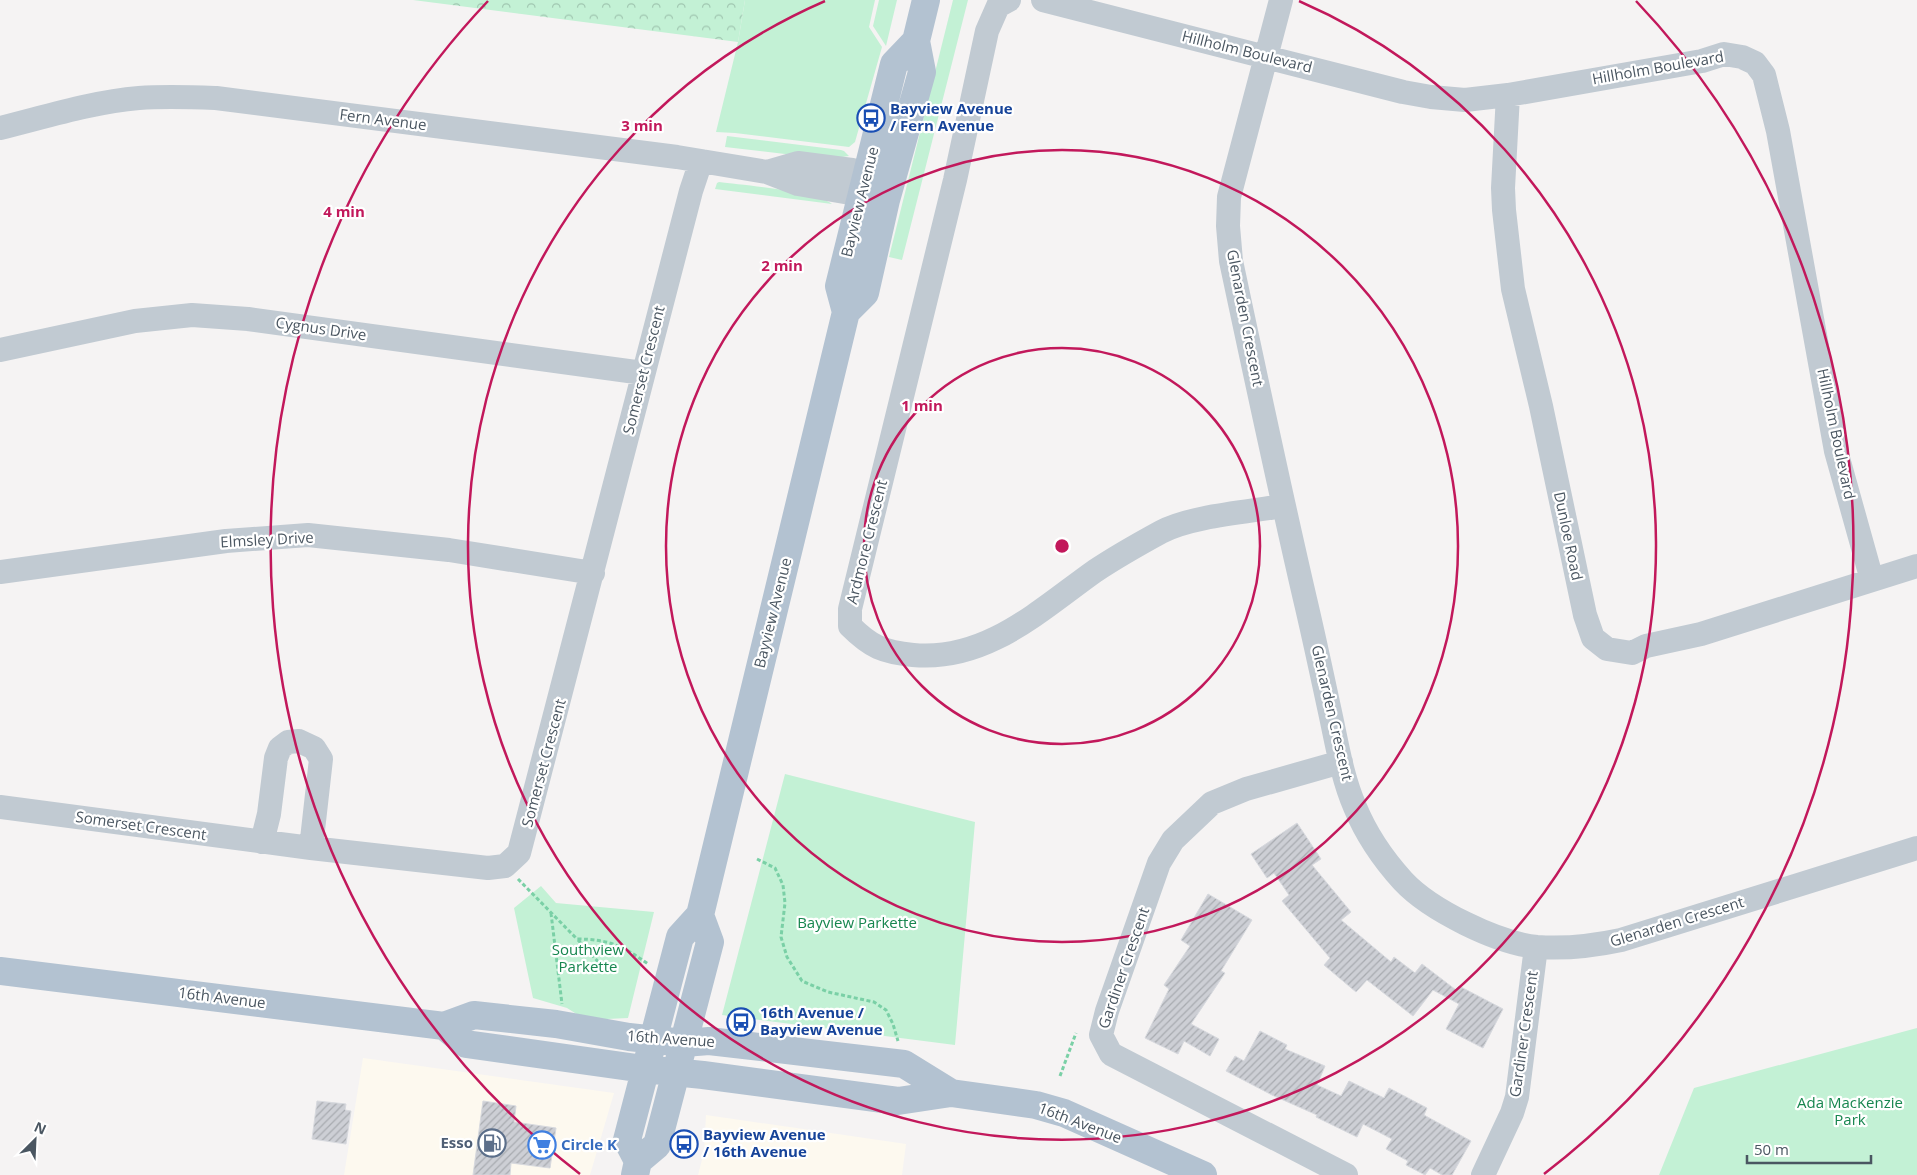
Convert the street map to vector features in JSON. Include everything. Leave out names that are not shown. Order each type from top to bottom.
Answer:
[{"type":"main road","name":"Bayview Avenue","points":[[700,915],[710,942],[657,1146],[637,1168],[627,1140],[644,1069],[680,937],[700,915],[846,312],[865,293],[877,187],[922,72],[916,40],[926,0]]},
{"type":"main road","name":"16th Avenue","points":[[0,971],[444,1026],[474,1015],[556,1024],[684,1043],[710,1042],[904,1064],[950,1094]]},
{"type":"main road","name":"16th Avenue","points":[[444,1026],[466,1044],[644,1069],[898,1101],[950,1094],[1036,1105],[1064,1113],[1203,1175]]},
{"type":"street","name":"Ardmore Crescent","points":[[1009,0],[998,6],[986,31],[955,180],[850,609],[850,626],[865,641],[890,652],[934,657],[970,649],[1004,635],[1098,569],[1162,531],[1188,522],[1283,506]]},
{"type":"street","name":"Hillholm Boulevard","points":[[1043,0],[1403,92],[1431,97],[1465,100],[1508,95],[1702,60],[1724,54],[1742,57],[1756,64],[1764,76],[1778,131],[1836,451],[1872,580]]},
{"type":"street","name":"Glenarden Crescent","points":[[1281,0],[1229,196],[1228,226],[1231,261],[1283,506],[1341,762],[1354,804],[1364,828],[1404,882],[1430,903],[1466,925],[1499,938],[1536,947],[1588,947],[1621,940],[1917,848]]},
{"type":"street","name":"Dunloe Road","points":[[1508,95],[1503,188],[1514,289],[1585,615],[1593,638],[1607,649],[1632,653],[1646,646],[1702,634],[1917,566]]},
{"type":"street","name":"Fern Avenue","points":[[0,128],[86,107],[137,98],[216,98],[701,161],[767,172],[798,163],[877,187]]},
{"type":"street","name":"Somerset Crescent","points":[[0,807],[262,842],[488,868],[505,866],[520,853],[643,373],[691,191],[701,161]]},
{"type":"street","name":"Cygnus Drive","points":[[0,350],[135,321],[192,315],[248,319],[643,373]]},
{"type":"street","name":"Elmsley Drive","points":[[0,572],[226,541],[308,535],[449,550],[593,573]]},
{"type":"street","points":[[262,842],[269,814],[276,758],[280,748],[288,742],[299,741],[314,748],[321,759],[311,848]]},
{"type":"street","name":"Gardiner Crescent","points":[[1341,762],[1246,789],[1212,803],[1173,840],[1159,863],[1107,1011],[1101,1035],[1111,1054],[1346,1175]]},
{"type":"street","name":"Gardiner Crescent","points":[[1483,1175],[1512,1113],[1517,1097],[1536,947]]},
{"type":"path","points":[[757,860],[775,868],[783,885],[784,903],[780,936],[787,957],[802,981],[828,992],[874,1002],[886,1010],[898,1041]]},
{"type":"path","points":[[505,866],[603,967]]},
{"type":"path","points":[[551,913],[562,1004]]},
{"type":"path","points":[[577,939],[596,939],[625,948],[648,964]]},
{"type":"path","points":[[1060,1076],[1076,1033]]},
{"type":"shaded area","points":[[363,1058],[614,1093],[590,1175],[344,1175]]},
{"type":"shaded area","points":[[706,1115],[906,1144],[902,1175],[698,1175],[704,1152]]},
{"type":"green space","points":[[413,0],[745,0],[738,42]]},
{"type":"green space","points":[[745,0],[875,0],[869,27],[882,47],[855,142],[849,147],[716,132],[738,42]]},
{"type":"green space","points":[[879,0],[897,0],[886,46],[873,26]]},
{"type":"green space","points":[[953,0],[968,0],[902,260],[889,257]]},
{"type":"green space","points":[[727,136],[841,150],[849,156],[827,159],[725,147]]},
{"type":"green space","points":[[719,182],[796,192],[824,199],[832,204],[715,189]]},
{"type":"green space","name":"Bayview Parkette","points":[[785,774],[975,822],[955,1045],[722,1015]]},
{"type":"green space","name":"Southview Parkette","points":[[541,886],[556,903],[654,912],[628,1018],[586,1020],[567,1008],[533,998],[514,908]]},
{"type":"green space","name":"Ada MacKenzie Park","points":[[1917,1028],[1917,1175],[1659,1175],[1694,1088]]},
{"type":"building","points":[[1297,823],[1321,859],[1312,865],[1351,912],[1341,920],[1391,962],[1394,957],[1415,973],[1422,964],[1456,990],[1459,986],[1503,1009],[1483,1048],[1446,1029],[1459,1004],[1433,990],[1413,1016],[1367,980],[1356,992],[1324,965],[1330,958],[1282,901],[1289,895],[1274,873],[1267,878],[1251,854]]},
{"type":"building","points":[[1208,894],[1252,920],[1221,971],[1225,973],[1191,1024],[1219,1039],[1210,1056],[1184,1041],[1178,1054],[1145,1038],[1169,989],[1164,985],[1190,946],[1181,940]]},
{"type":"building","points":[[1260,1031],[1287,1045],[1285,1049],[1325,1066],[1317,1085],[1341,1096],[1349,1081],[1384,1098],[1389,1088],[1427,1108],[1424,1115],[1471,1141],[1452,1175],[1442,1175],[1430,1168],[1425,1175],[1406,1165],[1408,1161],[1386,1149],[1392,1139],[1363,1124],[1357,1137],[1316,1117],[1317,1115],[1272,1095],[1226,1071],[1235,1056],[1244,1061]]},
{"type":"building","points":[[317,1101],[346,1104],[345,1110],[351,1111],[346,1144],[312,1139]]},
{"type":"building","points":[[483,1101],[516,1106],[514,1122],[556,1128],[550,1168],[511,1163],[510,1175],[473,1175]]},
{"type":"place","name":"Bayview Avenue / Fern Avenue","points":[[871,118]]},
{"type":"place","name":"16th Avenue / Bayview Avenue","points":[[741,1022]]},
{"type":"place","name":"Esso","points":[[492,1143]]},
{"type":"place","name":"Bayview Avenue / 16th Avenue","points":[[684,1144]]},
{"type":"place","name":"Circle K","points":[[542,1145]]}]
